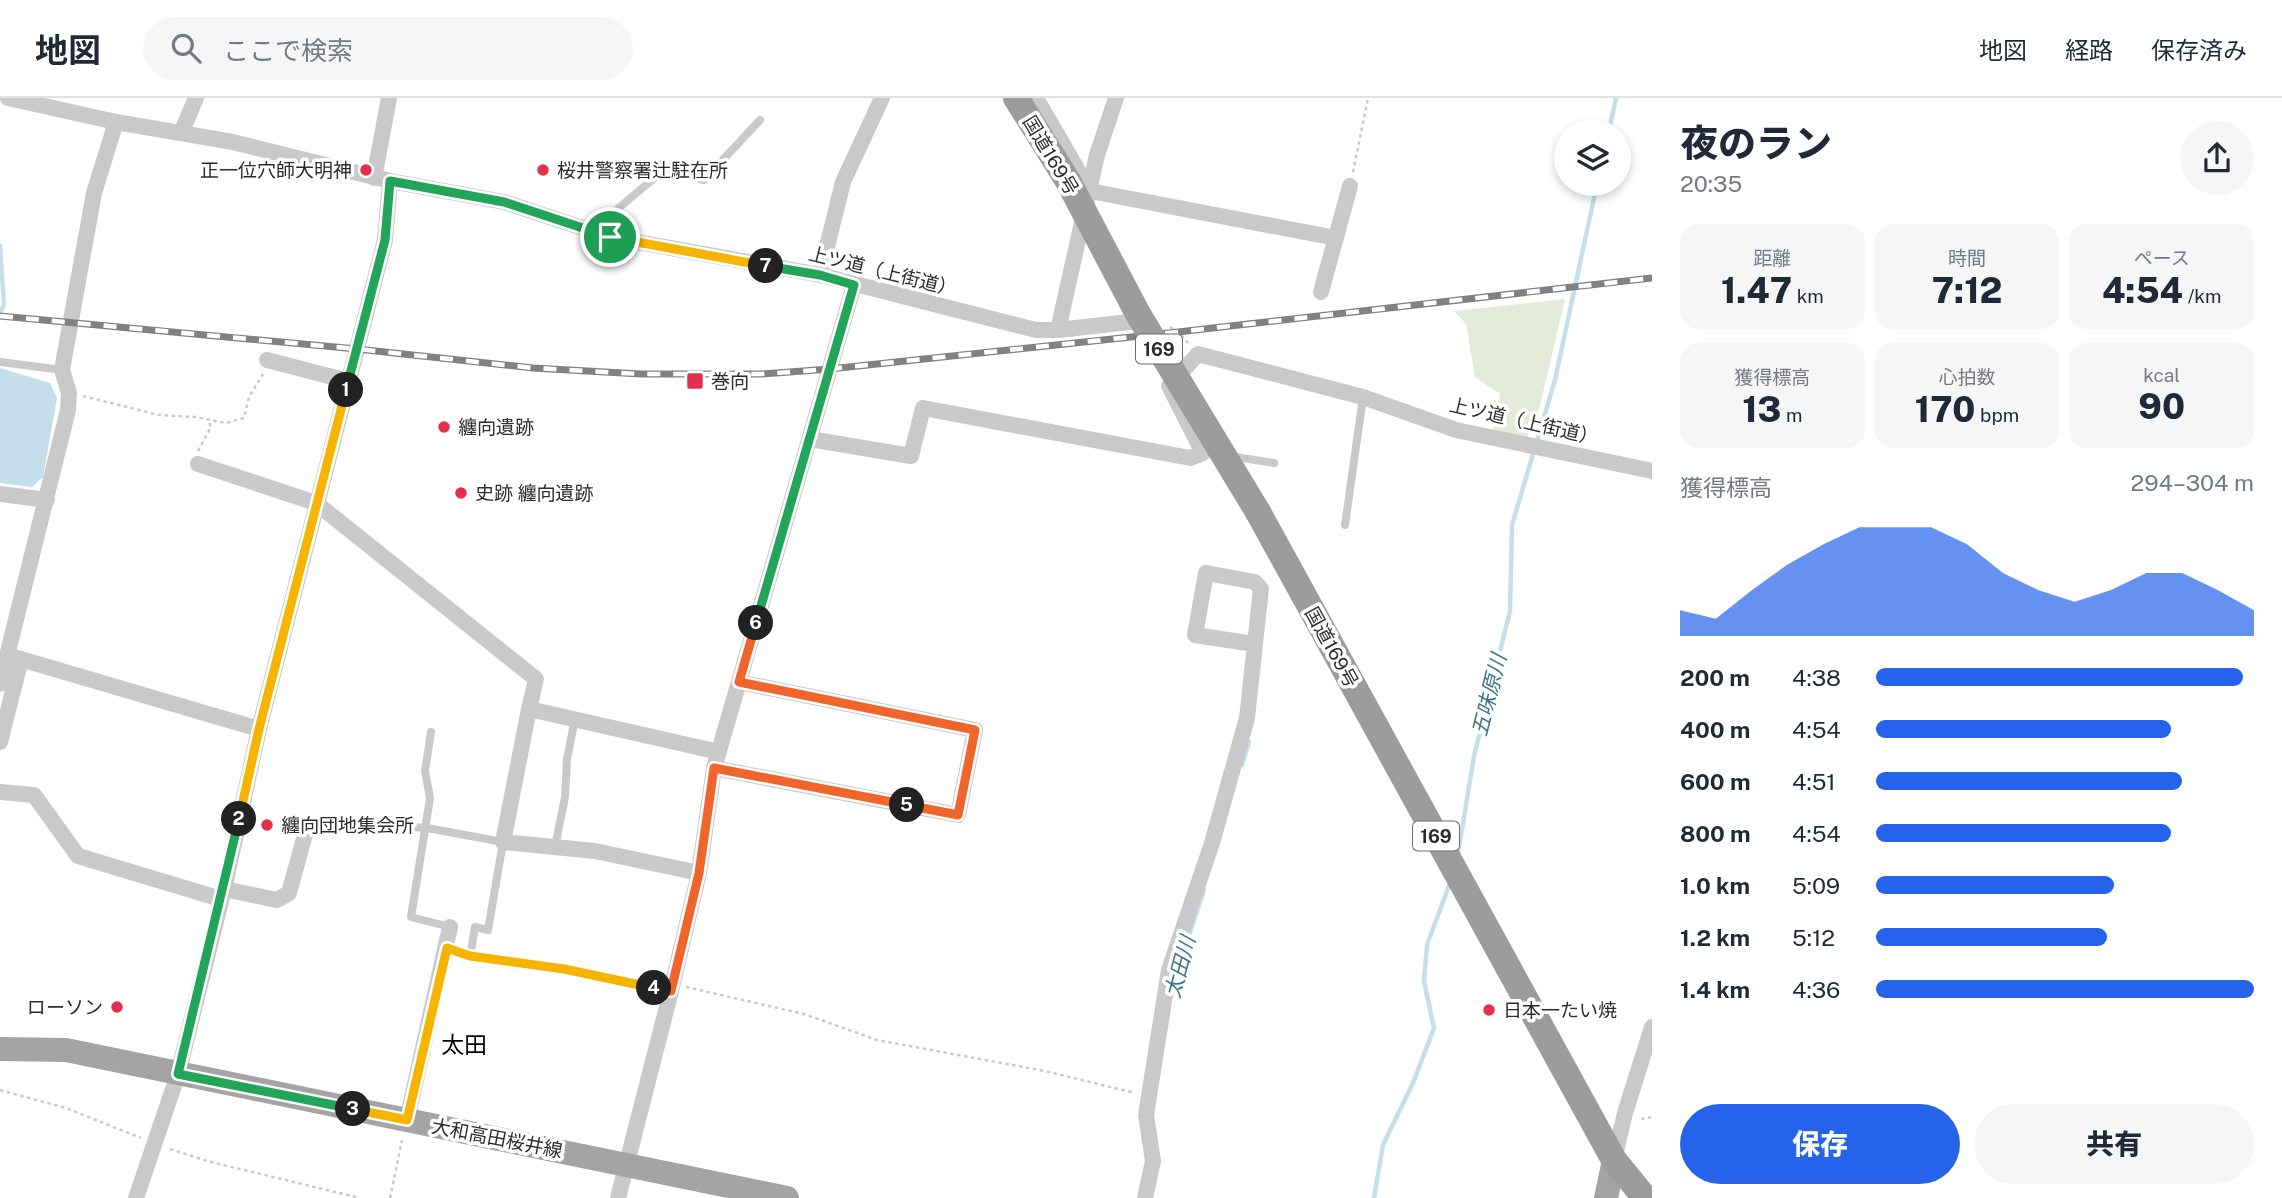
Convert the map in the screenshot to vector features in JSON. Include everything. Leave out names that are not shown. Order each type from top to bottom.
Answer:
[{"type":"highway","name":"国道169号","points":[[1016,98],[1079,186],[1138,314],[1258,512],[1614,1160],[1646,1198]]},
{"type":"main road","name":"大和高田桜井線","points":[[0,1049],[66,1050],[126,1057],[178,1074],[787,1198]]},
{"type":"main road","points":[[1606,1198],[1614,1160]]},
{"type":"street","name":"上ツ道（上街道）","points":[[8,98],[117,122],[233,142],[382,180],[504,202],[610,237],[820,275],[1036,330],[1155,319]]},
{"type":"street","points":[[181,133],[196,98]]},
{"type":"street","points":[[136,1198],[178,1074],[183,1034],[223,894],[259,729],[385,240],[382,180],[389,98]]},
{"type":"street","points":[[820,275],[843,182],[882,98]]},
{"type":"street","points":[[1036,98],[1079,186]]},
{"type":"street","points":[[1058,330],[1079,186],[1097,155],[1116,98]]},
{"type":"street","points":[[0,742],[14,657],[68,410],[69,393],[62,370],[94,193],[117,122]]},
{"type":"street","points":[[1079,186],[1336,238]]},
{"type":"street","points":[[1321,292],[1350,186]]},
{"type":"street","points":[[618,1198],[699,873],[714,768],[854,285]]},
{"type":"street","name":"上ツ道（上街道）","points":[[1198,354],[1363,397],[1456,430],[1652,471]]},
{"type":"street","points":[[810,439],[911,456],[923,408],[1190,458],[1203,453],[1169,386],[1198,354]]},
{"type":"street","points":[[267,360],[348,381]]},
{"type":"street","points":[[198,464],[316,503],[536,679],[503,842],[595,851],[699,873]]},
{"type":"street","points":[[0,494],[47,500]]},
{"type":"street","points":[[1146,1198],[1153,1161],[1146,1115],[1169,970],[1212,843],[1247,718],[1261,589],[1255,582],[1206,572],[1195,635],[1254,644]]},
{"type":"street","points":[[14,657],[259,729]]},
{"type":"street","points":[[0,684],[14,657]]},
{"type":"street","points":[[714,768],[958,815],[975,730],[739,682]]},
{"type":"street","points":[[529,709],[719,752]]},
{"type":"street","points":[[0,792],[34,795],[78,856],[223,894],[277,900],[289,893],[306,831]]},
{"type":"street","points":[[407,1120],[450,927]]},
{"type":"street","points":[[1614,1160],[1625,1112],[1652,1027]]},
{"type":"street","points":[[1582,1103],[1611,1122],[1625,1112]]},
{"type":"lane","points":[[591,231],[664,170],[704,180],[760,120]]},
{"type":"lane","points":[[0,362],[62,370]]},
{"type":"lane","points":[[1345,525],[1363,397]]},
{"type":"lane","points":[[1203,453],[1274,463]]},
{"type":"lane","points":[[555,846],[565,797],[566,759],[575,719]]},
{"type":"lane","points":[[431,732],[425,771],[430,798],[427,828],[411,917],[450,927]]},
{"type":"lane","points":[[306,831],[325,822],[427,828],[503,842],[488,930],[475,927],[470,956]]},
{"type":"lane","points":[[447,948],[470,956],[672,988]]},
{"type":"path","points":[[1350,186],[1368,98]]},
{"type":"path","points":[[1155,319],[1178,332],[1198,354]]},
{"type":"path","points":[[69,393],[159,415],[208,419],[226,424],[244,418],[249,397],[265,370],[267,360]]},
{"type":"path","points":[[198,464],[194,459],[211,427],[208,419]]},
{"type":"path","points":[[672,988],[804,1014],[877,1040],[1045,1071],[1149,1097]]},
{"type":"path","points":[[0,1090],[66,1108],[207,1161],[360,1198]]},
{"type":"path","points":[[390,1198],[407,1120]]},
{"type":"green space","points":[[1565,299],[1540,406],[1527,438],[1493,430],[1500,394],[1475,377],[1466,324],[1454,311]]},
{"type":"water","points":[[0,368],[50,383],[57,398],[43,477],[32,487],[0,483]]},
{"type":"waterway","name":"五味原川","points":[[1612,119],[1616,98]]},
{"type":"waterway","name":"五味原川","points":[[1458,854],[1474,756],[1510,611],[1512,525],[1555,380],[1594,196]]},
{"type":"waterway","points":[[0,246],[4,305],[0,312]]},
{"type":"waterway","name":"太田川","points":[[1242,765],[1249,742]]},
{"type":"waterway","name":"五味原川","points":[[1374,1198],[1383,1145],[1413,1083],[1434,1028],[1424,981],[1427,945],[1450,883]]},
{"type":"waterway","name":"太田川","points":[[1175,978],[1204,890]]},
{"type":"railway","points":[[0,316],[533,368],[641,374],[762,374],[1178,332],[1652,278]]},
{"type":"place","name":"正一位穴師大明神","points":[[366,170]]},
{"type":"place","name":"桜井警察署辻駐在所","points":[[543,170]]},
{"type":"place","name":"巻向","points":[[695,381]]},
{"type":"place","name":"纏向遺跡","points":[[444,427]]},
{"type":"place","name":"史跡 纏向遺跡","points":[[461,493]]},
{"type":"place","name":"纏向団地集会所","points":[[267,825]]},
{"type":"place","name":"ローソン","points":[[117,1007]]},
{"type":"place","name":"日本一たい焼","points":[[1489,1010]]},
{"type":"district","name":"太田","points":[[464,1044]]},
{"type":"route","points":[[390,181],[504,202],[610,237],[820,275],[854,285],[739,682],[975,730],[958,815],[714,768],[699,873],[671,991],[564,969],[490,960],[447,948],[407,1120],[178,1074],[224,888],[259,729],[370,288],[385,240],[390,181]]}]
